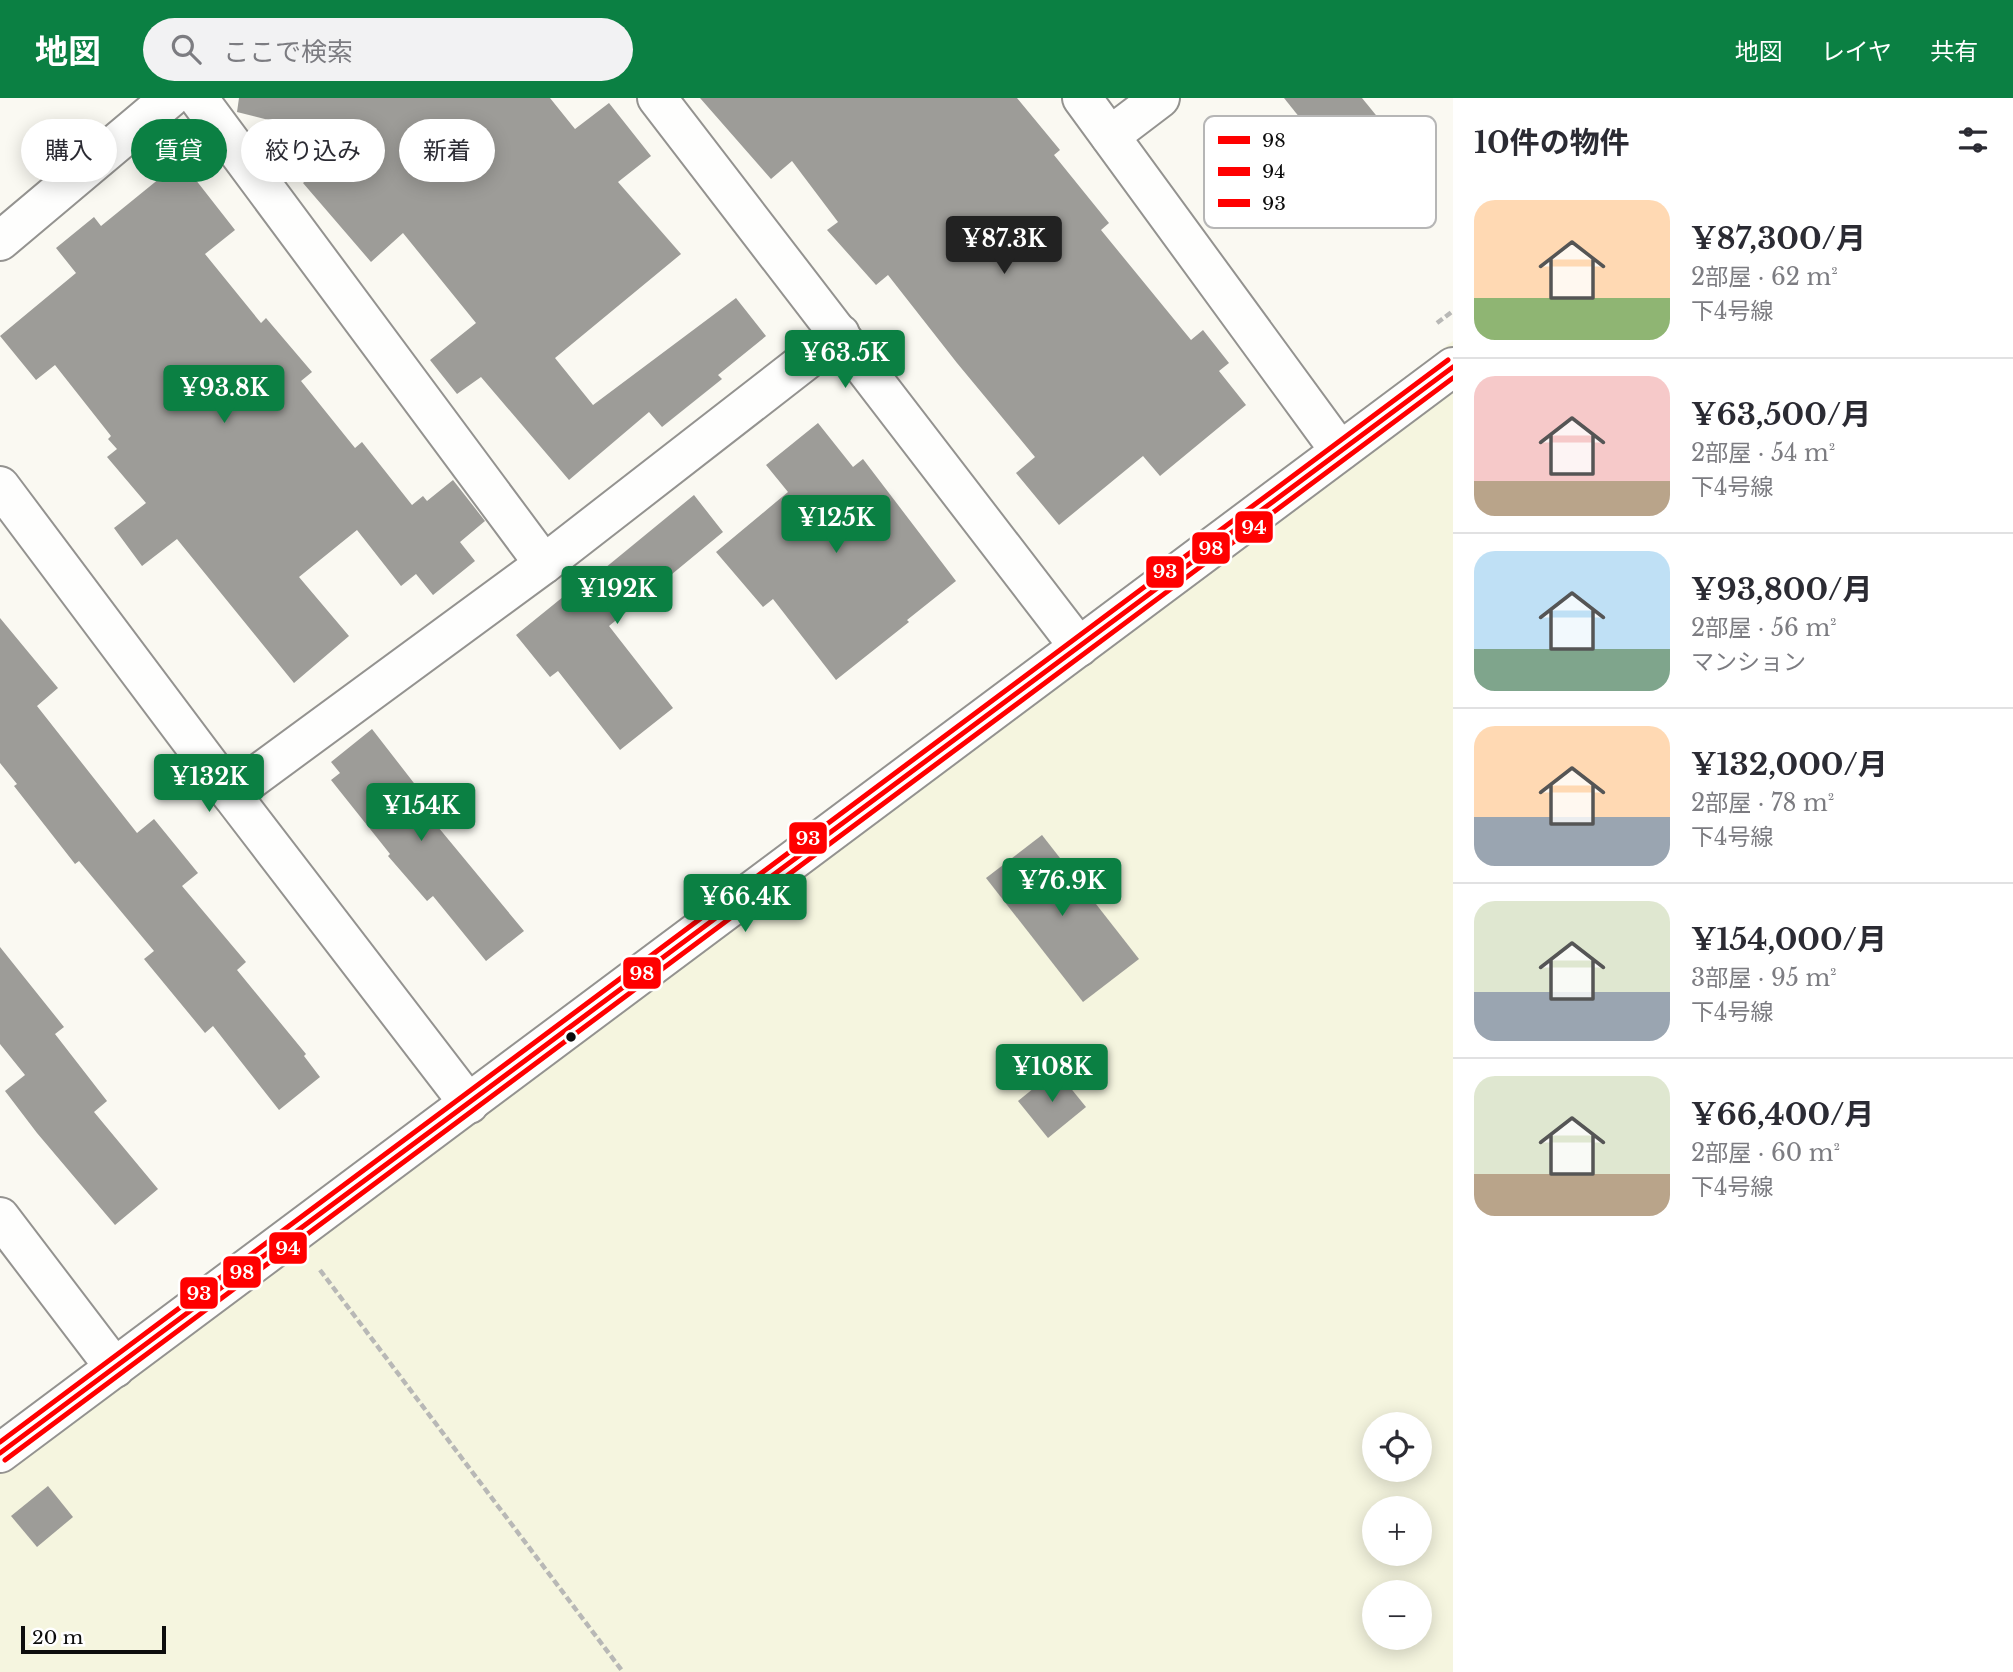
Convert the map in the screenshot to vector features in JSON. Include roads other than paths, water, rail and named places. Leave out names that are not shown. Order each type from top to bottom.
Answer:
[{"type":"street","points":[[0,241],[170,98]]},
{"type":"street","points":[[198,98],[544,564]]},
{"type":"street","points":[[657,98],[1079,647]]},
{"type":"street","points":[[1082,98],[1340,451]]},
{"type":"street","points":[[1110,136],[1160,98]]},
{"type":"street","points":[[231,794],[544,564],[840,334]]},
{"type":"street","points":[[0,1453],[1453,367]]},
{"type":"street","points":[[0,486],[231,794],[469,1104]]},
{"type":"street","points":[[0,1217],[115,1368]]}]
